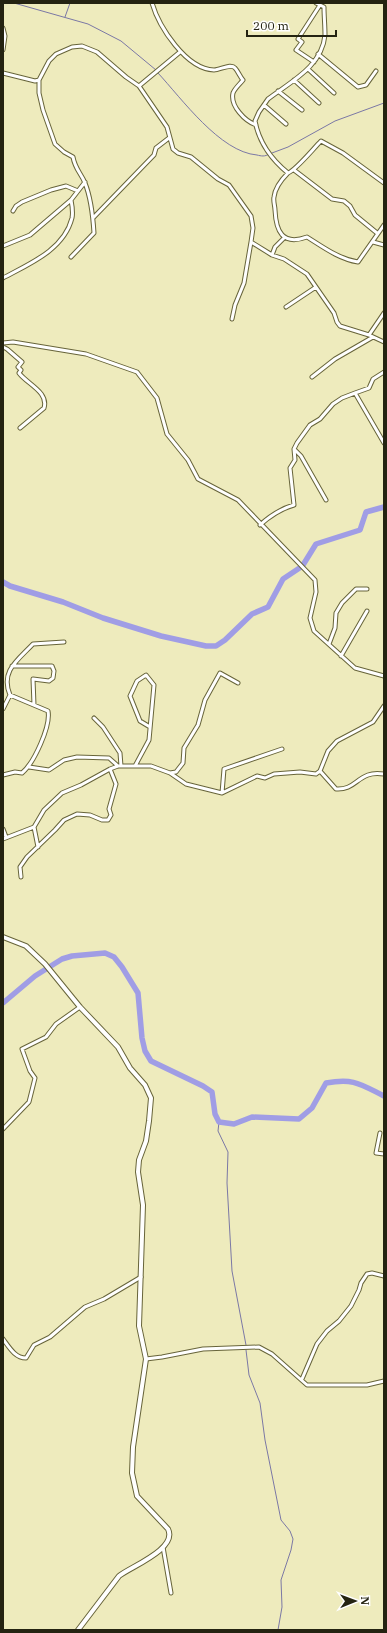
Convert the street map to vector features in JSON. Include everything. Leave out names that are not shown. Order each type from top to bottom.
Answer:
[{"type":"street","points":[[152,3],[160,20],[180,52],[186,58],[203,67],[214,70],[232,66],[235,67],[244,80],[233,92],[233,100],[239,113],[248,123],[256,125]]},
{"type":"street","points":[[288,173],[263,144],[255,121],[268,99],[308,69],[314,62],[322,46],[325,35],[324,7],[318,4],[298,38],[302,42],[296,50],[314,62]]},
{"type":"street","points":[[3,28],[5,36],[3,50]]},
{"type":"street","points":[[71,257],[94,233],[93,218],[85,182],[75,166],[73,157],[64,152],[55,144],[43,110],[39,93],[39,80],[49,61],[56,54],[72,47],[82,46],[97,52],[126,77],[140,86],[167,127],[173,149],[178,153],[191,157],[218,179],[229,185],[251,216],[253,228],[244,283],[235,305],[232,319]]},
{"type":"street","points":[[140,86],[180,52]]},
{"type":"street","points":[[318,54],[358,87],[366,84],[376,71]]},
{"type":"street","points":[[308,69],[334,93]]},
{"type":"street","points":[[3,73],[34,81],[39,80]]},
{"type":"street","points":[[294,80],[319,103]]},
{"type":"street","points":[[278,91],[302,110]]},
{"type":"street","points":[[264,105],[286,124]]},
{"type":"street","points":[[93,218],[154,155],[156,148],[169,138]]},
{"type":"street","points":[[384,183],[343,153],[321,141],[294,170],[288,173],[276,189],[274,198],[275,220],[280,233],[293,240],[306,237],[350,261],[358,262],[384,225]]},
{"type":"street","points":[[294,170],[332,198],[344,201],[350,206],[355,215],[377,234]]},
{"type":"street","points":[[3,246],[30,235],[71,200],[85,182]]},
{"type":"street","points":[[13,211],[16,206],[22,202],[44,192],[66,186],[78,191]]},
{"type":"street","points":[[3,278],[52,250],[64,237],[72,218],[71,200]]},
{"type":"street","points":[[272,255],[275,247],[285,237]]},
{"type":"street","points":[[251,242],[272,255],[284,259],[307,274],[334,313],[340,326],[384,342]]},
{"type":"street","points":[[373,242],[384,245]]},
{"type":"street","points":[[286,307],[316,287]]},
{"type":"street","points":[[312,376],[371,336],[384,313]]},
{"type":"street","points":[[3,343],[13,342],[86,354],[137,372],[156,398],[167,434],[188,460],[198,479],[238,500],[260,525],[315,580],[316,592],[310,618],[314,631],[355,668],[384,676]]},
{"type":"street","points":[[3,347],[7,348],[22,362],[18,367],[21,370],[19,373],[37,389],[43,397],[45,405],[44,408],[20,428]]},
{"type":"street","points":[[260,525],[277,511],[294,505],[290,468],[295,460],[294,449],[296,443],[310,425],[320,419],[333,404],[342,398],[369,388],[373,380],[384,372]]},
{"type":"street","points":[[355,393],[384,443]]},
{"type":"street","points":[[294,449],[300,456],[326,500]]},
{"type":"street","points":[[329,644],[335,628],[336,613],[342,603],[356,589],[367,589]]},
{"type":"street","points":[[341,656],[367,611]]},
{"type":"street","points":[[3,774],[15,772],[22,773],[29,767],[45,732],[49,716],[48,711],[10,696],[6,688],[8,670],[33,644],[64,642]]},
{"type":"street","points":[[12,666],[52,666],[54,671],[53,678],[49,681],[33,680],[34,705]]},
{"type":"street","points":[[170,773],[176,772],[183,763],[184,748],[198,725],[205,700],[220,673],[238,682]]},
{"type":"street","points":[[135,766],[149,740],[154,685],[146,675],[136,681],[130,696],[140,721],[150,727]]},
{"type":"street","points":[[3,710],[10,696]]},
{"type":"street","points":[[3,829],[4,838],[34,827],[44,810],[62,793],[119,766],[151,766],[170,773],[186,784],[222,793],[257,776],[265,778],[274,774],[300,772],[316,774],[320,771],[328,751],[337,742],[373,722],[384,706]]},
{"type":"street","points":[[94,718],[103,727],[120,753],[119,766]]},
{"type":"street","points":[[222,793],[224,769],[282,749]]},
{"type":"street","points":[[29,767],[49,770],[64,760],[77,757],[109,758],[119,766]]},
{"type":"street","points":[[21,877],[20,867],[26,857],[38,847],[64,820],[77,814],[90,815],[102,820],[108,820],[111,815],[109,809],[116,784],[110,769]]},
{"type":"street","points":[[320,771],[336,789],[344,790],[367,775],[375,773],[384,774]]},
{"type":"street","points":[[34,827],[38,847]]},
{"type":"street","points":[[3,937],[26,946],[46,964],[80,1007],[118,1048],[130,1068],[145,1085],[151,1098],[146,1140],[139,1160],[138,1172],[143,1205],[139,1326],[146,1358],[133,1447],[132,1473],[136,1496],[168,1529],[170,1533],[169,1541],[143,1563],[125,1570],[78,1630]]},
{"type":"street","points":[[3,1129],[29,1102],[31,1096],[35,1078],[22,1050],[46,1037],[56,1024],[80,1007]]},
{"type":"street","points":[[380,1133],[376,1153],[384,1154]]},
{"type":"street","points":[[302,1379],[309,1359],[317,1344],[327,1331],[339,1321],[351,1306],[361,1283],[367,1274],[372,1273],[384,1276]]},
{"type":"street","points":[[3,1339],[16,1355],[21,1358],[26,1358],[34,1345],[50,1337],[85,1307],[104,1299],[141,1277]]},
{"type":"street","points":[[146,1358],[162,1357],[203,1349],[259,1347],[272,1354],[307,1385],[367,1385],[384,1381]]},
{"type":"street","points":[[162,1548],[171,1593]]},
{"type":"waterway","points":[[14,3],[88,24],[121,41],[156,70]]},
{"type":"waterway","points":[[65,17],[70,3]]},
{"type":"waterway","points":[[158,73],[190,110],[216,135],[229,145],[243,152],[264,156],[269,154]]},
{"type":"waterway","points":[[272,153],[288,147],[335,121],[384,103]]},
{"type":"waterway","points":[[303,565],[316,544],[360,530],[366,512],[384,507]]},
{"type":"waterway","points":[[3,582],[10,586],[63,602],[103,618],[161,636],[206,646],[216,646],[225,640],[252,614],[268,607],[283,579],[301,567]]},
{"type":"waterway","points":[[3,1003],[35,976],[62,959],[72,956],[105,953],[114,957],[138,993],[142,1038],[145,1051],[151,1061],[203,1086],[212,1092],[215,1114],[219,1122],[234,1124],[252,1117],[299,1119],[312,1108],[326,1083],[344,1081],[356,1083],[384,1096]]},
{"type":"waterway","points":[[219,1122],[218,1131],[228,1152],[227,1183],[232,1271],[246,1345]]},
{"type":"waterway","points":[[246,1350],[249,1375],[260,1403],[265,1440],[281,1520],[290,1531],[293,1539],[281,1580],[282,1607],[278,1630]]}]
